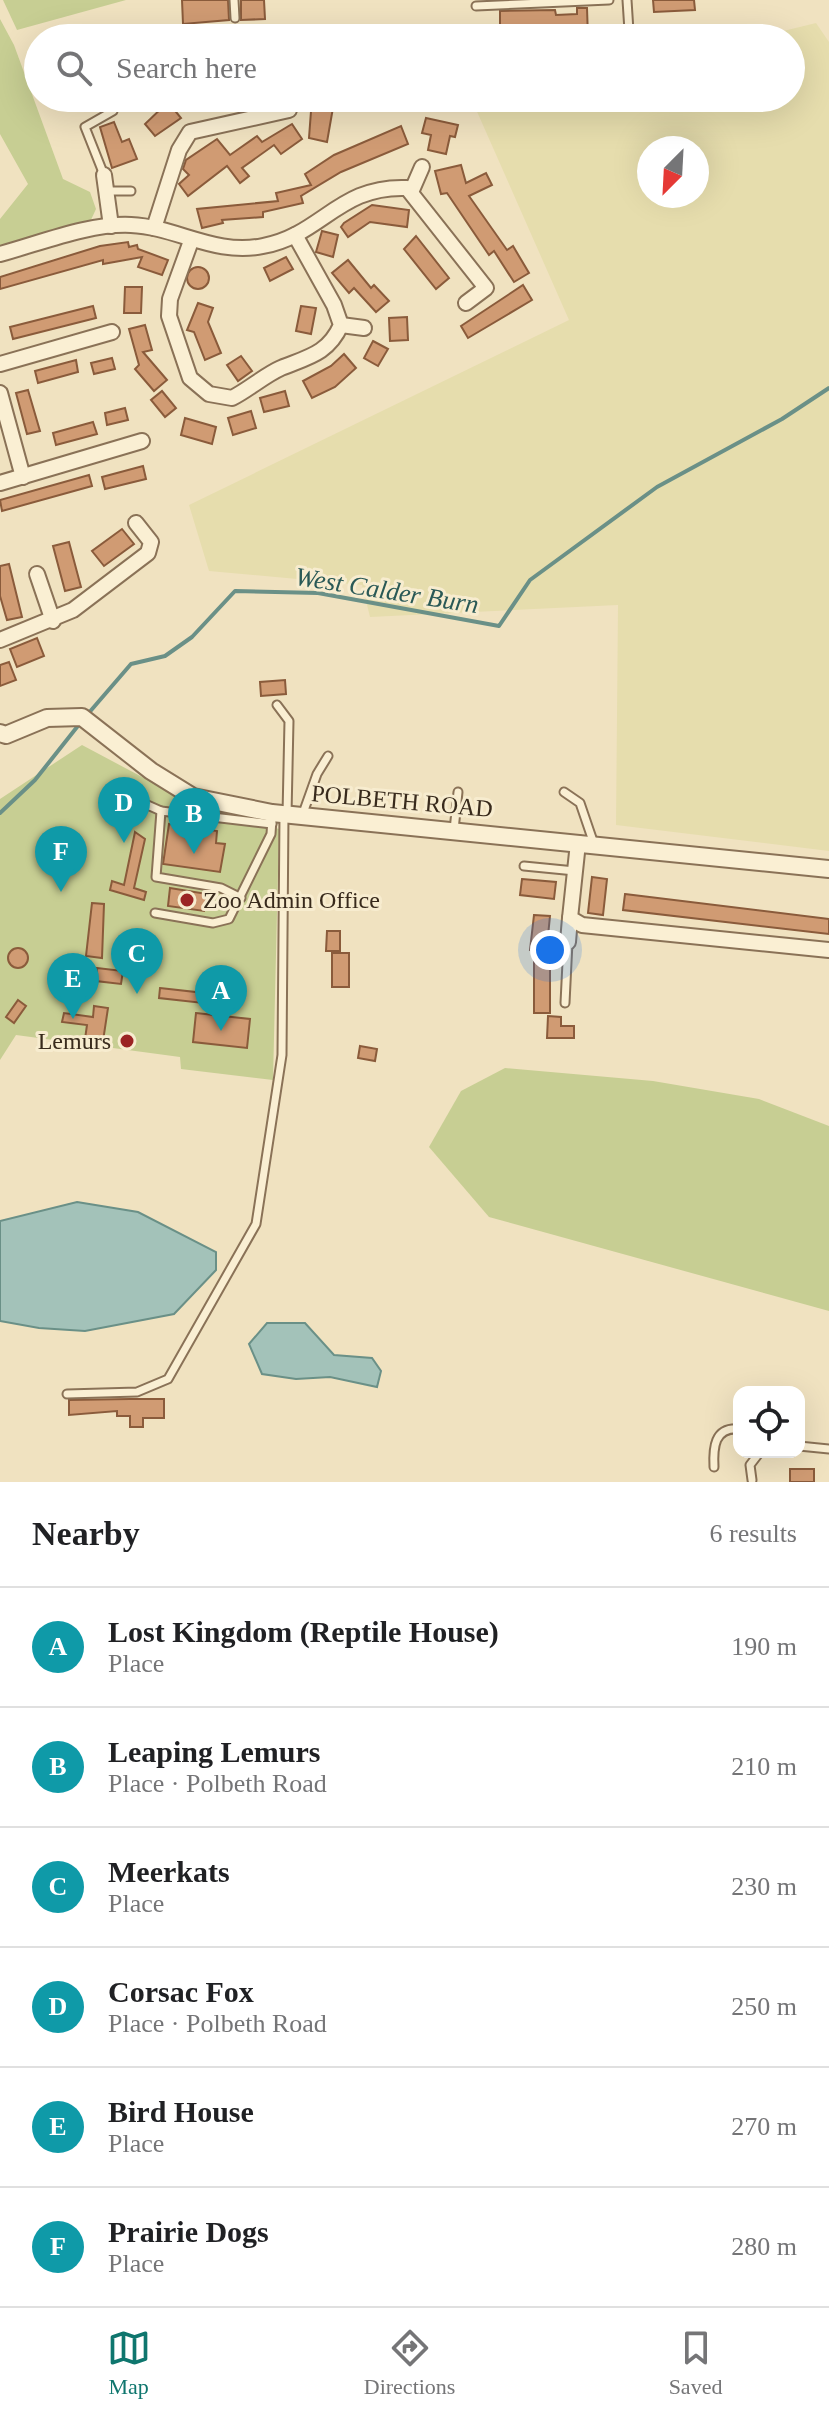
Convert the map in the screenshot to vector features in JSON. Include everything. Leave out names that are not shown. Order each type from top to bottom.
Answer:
[{"type":"street","points":[[256,112],[257,116]]},
{"type":"street","points":[[154,228],[176,160],[190,132],[278,112]]},
{"type":"street","points":[[412,190],[422,167]]},
{"type":"street","points":[[104,175],[111,226]]},
{"type":"street","points":[[0,254],[111,226],[154,228],[217,248],[262,247],[295,235],[358,193],[391,187],[412,190],[486,288],[466,303]]},
{"type":"street","points":[[191,241],[170,299],[169,316],[190,378],[209,394],[232,398],[279,369],[318,355],[334,341],[341,325],[334,305],[295,235]]},
{"type":"street","points":[[341,325],[364,328]]},
{"type":"street","points":[[0,364],[112,332]]},
{"type":"street","points":[[0,393],[23,477]]},
{"type":"street","points":[[0,483],[142,441]]},
{"type":"street","points":[[0,640],[53,621],[73,610],[148,553],[151,542],[136,523]]},
{"type":"street","points":[[37,574],[53,621]]},
{"type":"street","name":"POLBETH ROAD","points":[[0,733],[6,735],[47,718],[90,722],[151,771],[193,797],[283,816],[454,830],[829,869]]},
{"type":"street","points":[[568,942],[575,871],[586,844]]},
{"type":"street","points":[[570,918],[582,925],[829,950]]},
{"type":"lane","points":[[234,0],[235,18]]},
{"type":"lane","points":[[476,6],[609,0]]},
{"type":"lane","points":[[627,0],[629,24]]},
{"type":"lane","points":[[104,175],[85,127],[111,112]]},
{"type":"lane","points":[[107,191],[131,191]]},
{"type":"lane","points":[[67,1394],[137,1392],[168,1379],[256,1224],[282,1055],[283,816],[289,721],[277,705]]},
{"type":"lane","points":[[155,913],[221,922],[229,919],[283,816],[328,756]]},
{"type":"lane","points":[[116,791],[161,811],[283,816]]},
{"type":"lane","points":[[454,830],[458,792]]},
{"type":"lane","points":[[564,792],[580,803],[586,844]]},
{"type":"lane","points":[[161,811],[156,877],[221,888],[241,898]]},
{"type":"lane","points":[[524,866],[575,871]]},
{"type":"lane","points":[[565,1003],[568,942]]},
{"type":"lane","points":[[714,1467],[713,1449],[719,1434],[733,1429]]},
{"type":"lane","points":[[805,1447],[829,1449]]},
{"type":"lane","points":[[752,1480],[750,1465],[755,1458]]},
{"type":"shaded area","points":[[816,23],[829,42],[829,851],[616,825],[618,605],[370,617],[362,585],[209,571],[189,505],[569,320],[477,112],[805,112],[805,26]]},
{"type":"green space","points":[[3,0],[126,0],[39,24],[24,24],[24,28],[17,30]]},
{"type":"green space","points":[[0,19],[24,72],[24,112],[38,112],[63,179],[90,192],[96,209],[90,222],[0,246],[0,219],[28,184],[0,134]]},
{"type":"green space","points":[[82,745],[191,803],[279,829],[273,1080],[181,1069],[180,1057],[16,1035],[0,1060],[0,799]]},
{"type":"green space","points":[[505,1068],[653,1081],[759,1099],[829,1126],[829,1311],[489,1217],[429,1147],[461,1091]]},
{"type":"water","points":[[77,1202],[138,1212],[216,1252],[216,1270],[174,1314],[85,1331],[0,1321],[0,1221]]},
{"type":"water","points":[[267,1323],[305,1323],[334,1355],[372,1358],[381,1371],[377,1387],[330,1377],[296,1379],[262,1374],[249,1344]]},
{"type":"building","points":[[182,0],[228,0],[229,20],[183,24]]},
{"type":"building","points":[[241,0],[264,0],[265,19],[241,20]]},
{"type":"building","points":[[653,0],[694,0],[695,10],[654,12]]},
{"type":"building","points":[[577,8],[587,8],[588,24],[500,24],[500,11],[555,10],[556,15],[577,14]]},
{"type":"building","points":[[158,112],[176,112],[181,118],[155,136],[145,124]]},
{"type":"building","points":[[311,112],[332,112],[327,142],[309,138]]},
{"type":"building","points":[[426,118],[458,125],[455,137],[450,136],[446,154],[428,150],[431,135],[422,133]]},
{"type":"building","points":[[114,122],[122,142],[129,139],[137,159],[112,168],[100,127]]},
{"type":"building","points":[[292,124],[302,139],[281,154],[274,145],[242,168],[249,176],[240,183],[227,166],[188,196],[179,184],[189,175],[183,169],[186,160],[217,139],[230,155],[257,136],[262,142]]},
{"type":"building","points":[[401,126],[408,144],[341,172],[301,196],[303,203],[263,212],[263,217],[222,220],[223,223],[202,228],[197,209],[278,201],[276,193],[311,185],[305,174],[334,155]]},
{"type":"building","points":[[461,165],[466,183],[486,173],[492,185],[469,196],[507,250],[513,246],[529,273],[514,282],[494,251],[489,255],[447,193],[441,194],[435,171]]},
{"type":"building","points":[[372,205],[409,210],[407,227],[370,222],[348,237],[341,227],[344,223]]},
{"type":"building","points":[[322,231],[338,235],[333,257],[316,252]]},
{"type":"building","points":[[416,236],[449,278],[436,289],[404,249]]},
{"type":"building","points":[[128,242],[129,247],[137,245],[138,249],[168,260],[162,275],[138,267],[142,257],[103,264],[103,260],[0,289],[0,277],[100,246]]},
{"type":"building","points":[[286,257],[293,269],[270,281],[264,268]]},
{"type":"building","points":[[348,260],[371,288],[374,285],[389,301],[376,312],[354,288],[349,293],[332,273]]},
{"type":"building","points":[[198,267],[209,278],[198,289],[187,278]]},
{"type":"building","points":[[523,285],[532,300],[468,338],[461,326]]},
{"type":"building","points":[[125,287],[142,287],[141,313],[124,313]]},
{"type":"building","points":[[198,303],[213,308],[208,322],[221,353],[205,360],[194,332],[187,330]]},
{"type":"building","points":[[93,306],[96,318],[13,339],[10,327]]},
{"type":"building","points":[[301,306],[316,308],[311,334],[296,331]]},
{"type":"building","points":[[407,317],[408,340],[390,341],[389,318]]},
{"type":"building","points":[[145,325],[152,350],[143,352],[167,380],[154,391],[135,369],[139,365],[129,329]]},
{"type":"building","points":[[373,341],[388,349],[378,366],[364,358]]},
{"type":"building","points":[[344,354],[356,368],[335,387],[312,398],[303,381],[331,366]]},
{"type":"building","points":[[241,356],[252,371],[238,381],[227,365]]},
{"type":"building","points":[[112,358],[115,369],[94,374],[91,363]]},
{"type":"building","points":[[76,360],[78,372],[38,383],[35,371]]},
{"type":"building","points":[[28,390],[40,431],[27,434],[16,393]]},
{"type":"building","points":[[162,391],[176,408],[165,417],[151,400]]},
{"type":"building","points":[[285,391],[289,406],[264,412],[260,398]]},
{"type":"building","points":[[125,408],[128,420],[107,425],[105,413]]},
{"type":"building","points":[[251,411],[256,428],[233,435],[228,418]]},
{"type":"building","points":[[185,418],[216,427],[212,444],[181,435]]},
{"type":"building","points":[[93,422],[97,434],[56,445],[53,433]]},
{"type":"building","points":[[143,466],[146,479],[105,489],[102,477]]},
{"type":"building","points":[[89,475],[92,486],[2,511],[0,500]]},
{"type":"building","points":[[122,529],[134,544],[104,566],[92,551]]},
{"type":"building","points":[[69,542],[81,587],[65,591],[53,546]]},
{"type":"building","points":[[9,564],[22,617],[7,620],[0,596],[0,566]]},
{"type":"building","points":[[37,638],[44,656],[17,667],[10,649]]},
{"type":"building","points":[[9,662],[16,680],[0,686],[0,665]]},
{"type":"building","points":[[285,680],[286,694],[261,696],[260,682]]},
{"type":"building","points":[[169,824],[217,831],[216,843],[225,844],[220,872],[163,864]]},
{"type":"building","points":[[135,832],[145,839],[134,888],[146,892],[144,900],[110,890],[112,881],[124,885]]},
{"type":"building","points":[[592,877],[607,879],[603,915],[588,913]]},
{"type":"building","points":[[522,879],[556,882],[554,899],[520,895]]},
{"type":"building","name":"Zoo Admin Office","points":[[170,888],[207,894],[204,911],[168,906]]},
{"type":"building","points":[[625,894],[829,919],[829,934],[623,910]]},
{"type":"building","points":[[92,903],[104,904],[102,958],[86,956]]},
{"type":"building","points":[[534,915],[550,916],[546,956],[549,956],[550,966],[550,1013],[534,1013],[534,951],[530,950]]},
{"type":"building","points":[[327,931],[340,931],[340,951],[326,951]]},
{"type":"building","points":[[18,948],[25,951],[28,958],[25,965],[18,968],[11,965],[8,958],[11,951]]},
{"type":"building","points":[[332,953],[349,953],[349,987],[332,987]]},
{"type":"building","points":[[97,968],[123,971],[121,984],[96,981]]},
{"type":"building","points":[[160,988],[204,993],[203,1003],[159,998]]},
{"type":"building","points":[[18,1000],[26,1006],[14,1023],[6,1017]]},
{"type":"building","points":[[94,1006],[108,1008],[103,1041],[85,1039],[87,1025],[62,1022],[64,1013],[93,1017]]},
{"type":"building","points":[[196,1013],[250,1019],[247,1048],[193,1042]]},
{"type":"building","points":[[548,1016],[561,1017],[561,1026],[574,1026],[574,1038],[547,1038]]},
{"type":"building","points":[[360,1046],[377,1049],[375,1061],[358,1058]]},
{"type":"building","points":[[164,1399],[164,1418],[143,1418],[143,1427],[130,1427],[130,1416],[117,1416],[117,1411],[69,1415],[69,1400]]},
{"type":"building","points":[[790,1469],[814,1469],[814,1482],[790,1482]]},
{"type":"waterway","name":"West Calder Burn","points":[[87,715],[131,664],[165,656],[192,637],[235,591],[318,593],[499,626],[530,580],[657,487],[782,419],[829,388]]},
{"type":"waterway","name":"West Calder Burn","points":[[0,813],[35,780],[81,722]]},
{"type":"place","name":"Corsac Fox","points":[[124,843]]},
{"type":"place","name":"Leaping Lemurs","points":[[194,854]]},
{"type":"place","name":"Prairie Dogs","points":[[61,892]]},
{"type":"place","name":"Zoo Admin Office","points":[[187,900]]},
{"type":"place","name":"Meerkats","points":[[137,994]]},
{"type":"place","name":"Bird House","points":[[73,1019]]},
{"type":"place","name":"Lost Kingdom (Reptile House)","points":[[221,1031]]},
{"type":"place","name":"Lemurs","points":[[127,1041]]}]
